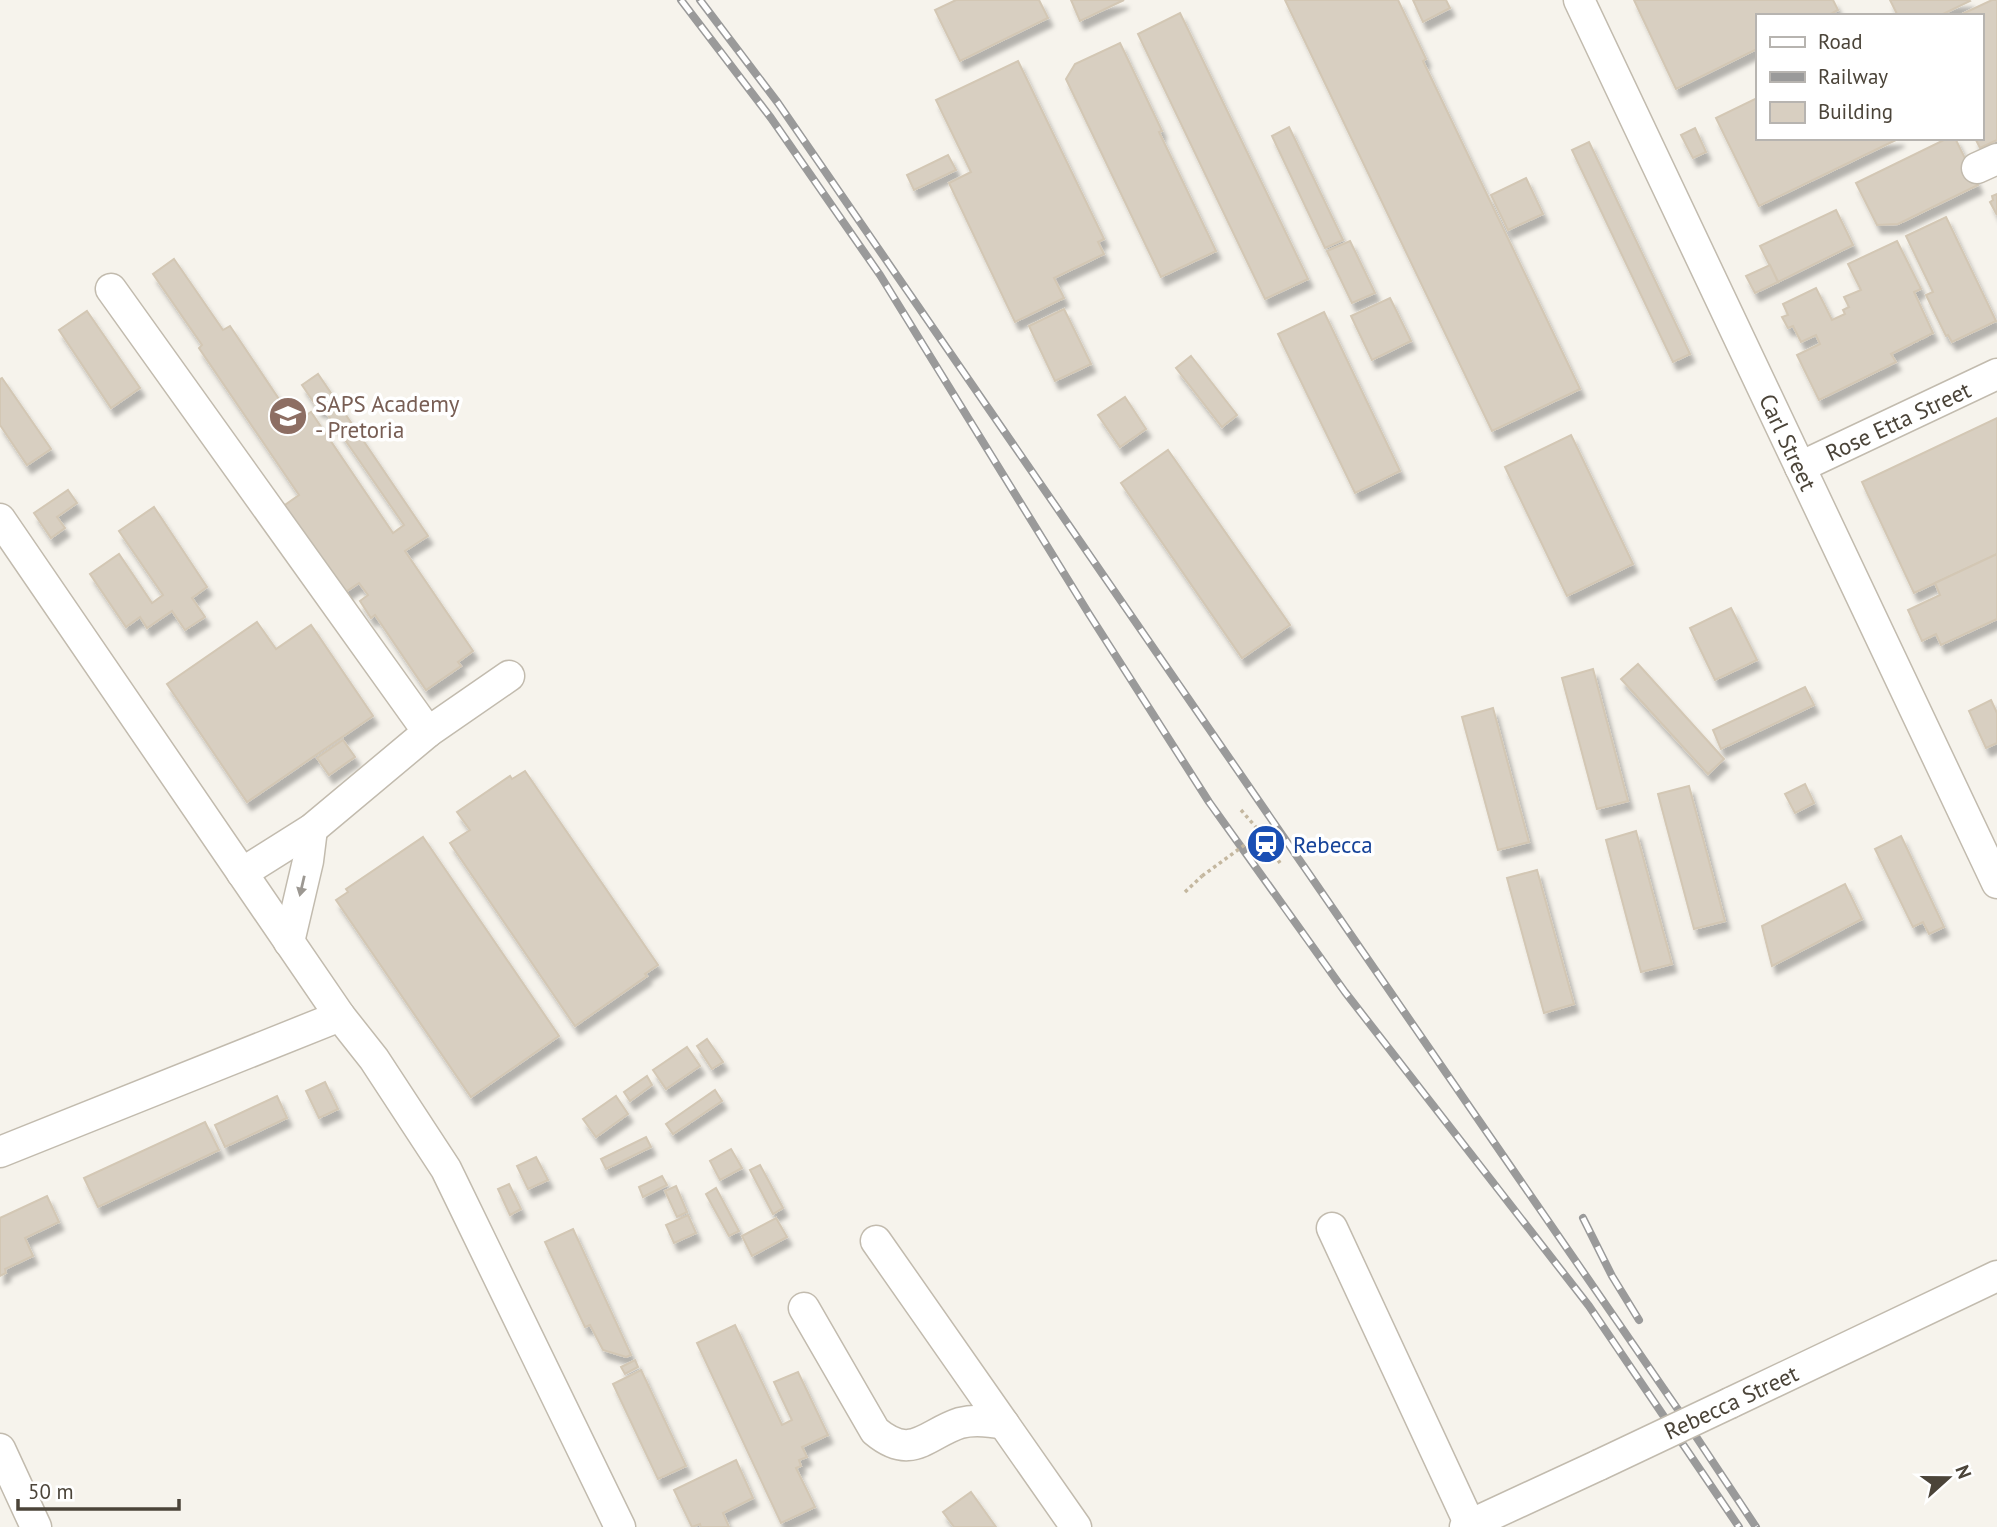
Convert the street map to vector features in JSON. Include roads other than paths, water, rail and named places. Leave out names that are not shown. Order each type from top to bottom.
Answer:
[{"type":"street","name":"Carl Street","points":[[1579,0],[1997,883]]},
{"type":"street","points":[[111,289],[428,732]]},
{"type":"street","name":"Rose Etta Street","points":[[1800,467],[1997,374]]},
{"type":"street","points":[[0,519],[289,942],[374,1059],[446,1169],[620,1527]]},
{"type":"street","points":[[242,873],[312,829],[428,732],[509,676]]},
{"type":"street","points":[[289,942],[308,860],[312,829]]},
{"type":"street","points":[[0,1152],[341,1016]]},
{"type":"street","points":[[1332,1228],[1467,1526]]},
{"type":"street","points":[[876,1241],[1076,1527]]},
{"type":"street","name":"Rebecca Street","points":[[1467,1526],[1997,1276]]},
{"type":"street","points":[[804,1308],[875,1431],[883,1438],[893,1443],[913,1446],[961,1423],[989,1420],[1004,1424]]},
{"type":"street","points":[[0,1449],[36,1527]]},
{"type":"railway","points":[[681,0],[771,118],[880,275],[1089,614],[1209,802],[1345,992],[1589,1306],[1739,1527]]},
{"type":"railway","points":[[700,0],[778,103],[1679,1411],[1756,1527]]},
{"type":"railway","points":[[1583,1218],[1612,1276],[1639,1320]]},
{"type":"place","name":"SAPS Academy - Pretoria","points":[[288,416]]},
{"type":"place","name":"Rebecca","points":[[1266,844]]}]
